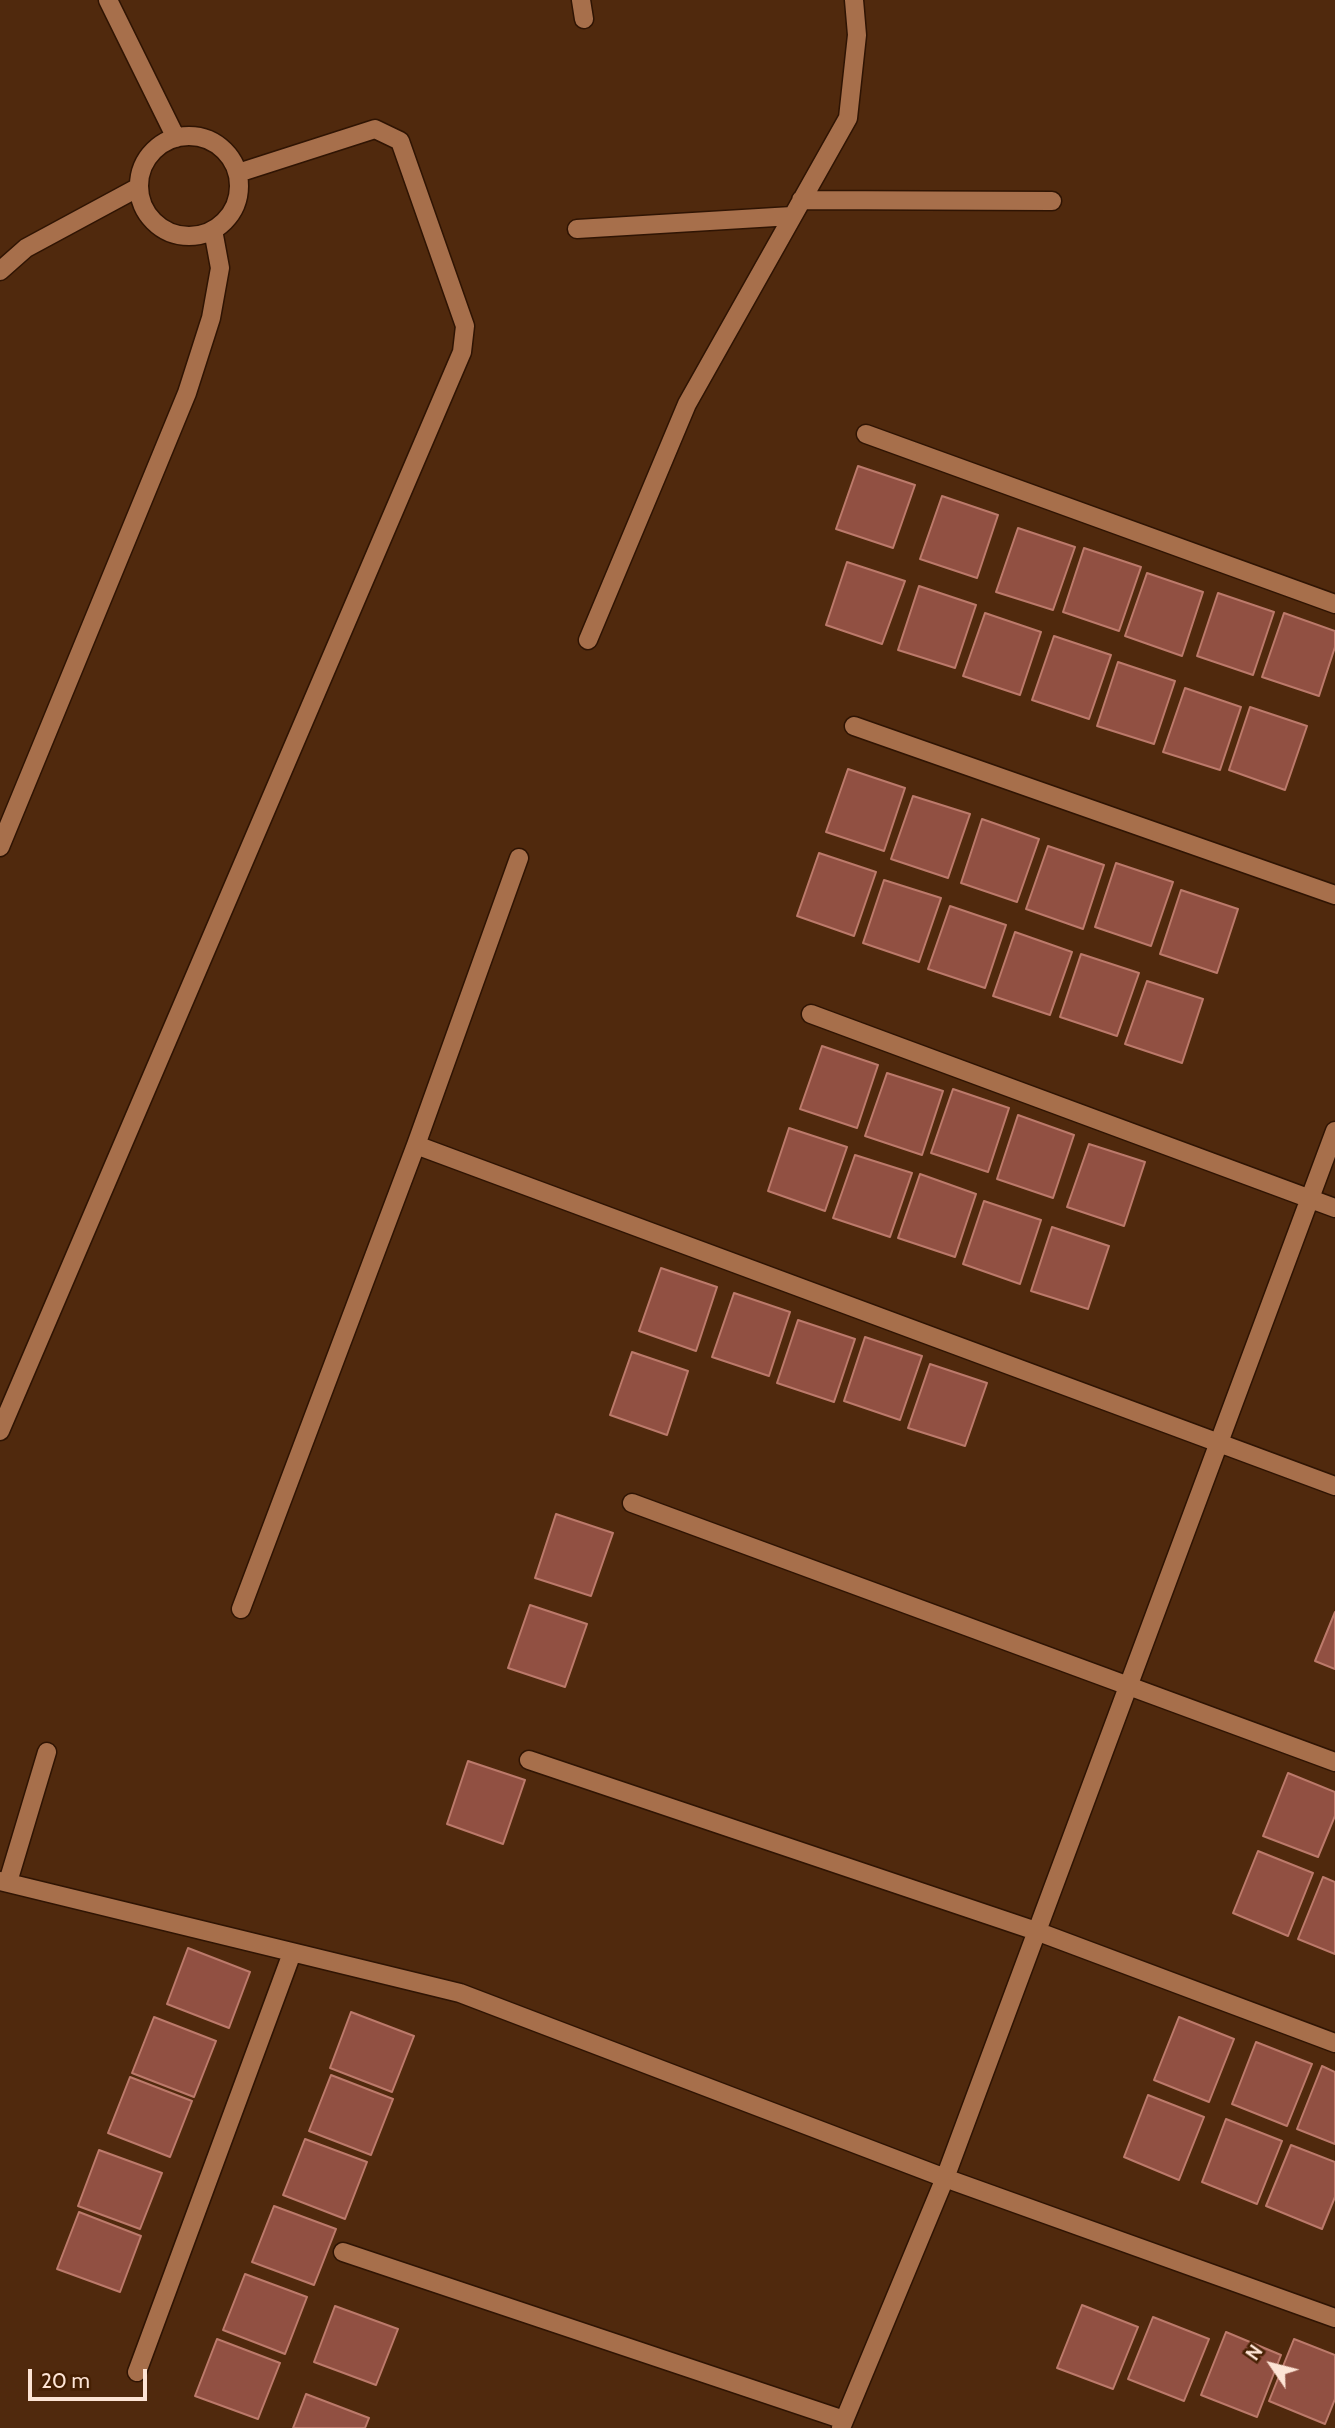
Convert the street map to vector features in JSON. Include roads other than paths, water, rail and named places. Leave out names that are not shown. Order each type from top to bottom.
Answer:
[{"type":"street","points":[[108,0],[176,138]]},
{"type":"street","points":[[581,0],[584,19]]},
{"type":"street","points":[[588,640],[687,404],[848,118],[857,35],[854,0]]},
{"type":"street","points":[[0,1431],[462,352],[465,326],[400,141],[375,130],[238,173]]},
{"type":"street","points":[[192,136],[214,143],[232,159],[238,173],[236,205],[227,219],[213,230],[197,236],[180,235],[164,229],[151,219],[142,204],[139,187],[142,171],[150,155],[176,138],[192,136]]},
{"type":"street","points":[[0,271],[26,248],[139,187]]},
{"type":"street","points":[[802,200],[1052,201]]},
{"type":"street","points":[[577,229],[792,216]]},
{"type":"street","points":[[0,847],[187,393],[211,318],[220,268],[213,230]]},
{"type":"street","points":[[866,434],[1335,604]]},
{"type":"street","points":[[854,726],[1335,895]]},
{"type":"street","points":[[241,1609],[416,1144],[519,858]]},
{"type":"street","points":[[811,1014],[1335,1208]]},
{"type":"street","points":[[343,2252],[842,2424],[945,2178],[1335,1130]]},
{"type":"street","points":[[416,1144],[1335,1486]]},
{"type":"street","points":[[632,1503],[1335,1762]]},
{"type":"street","points":[[47,1752],[4,1881],[460,1993],[945,2178],[1335,2318]]},
{"type":"street","points":[[529,1760],[1036,1931],[1335,2043]]},
{"type":"street","points":[[137,2372],[292,1953]]}]
